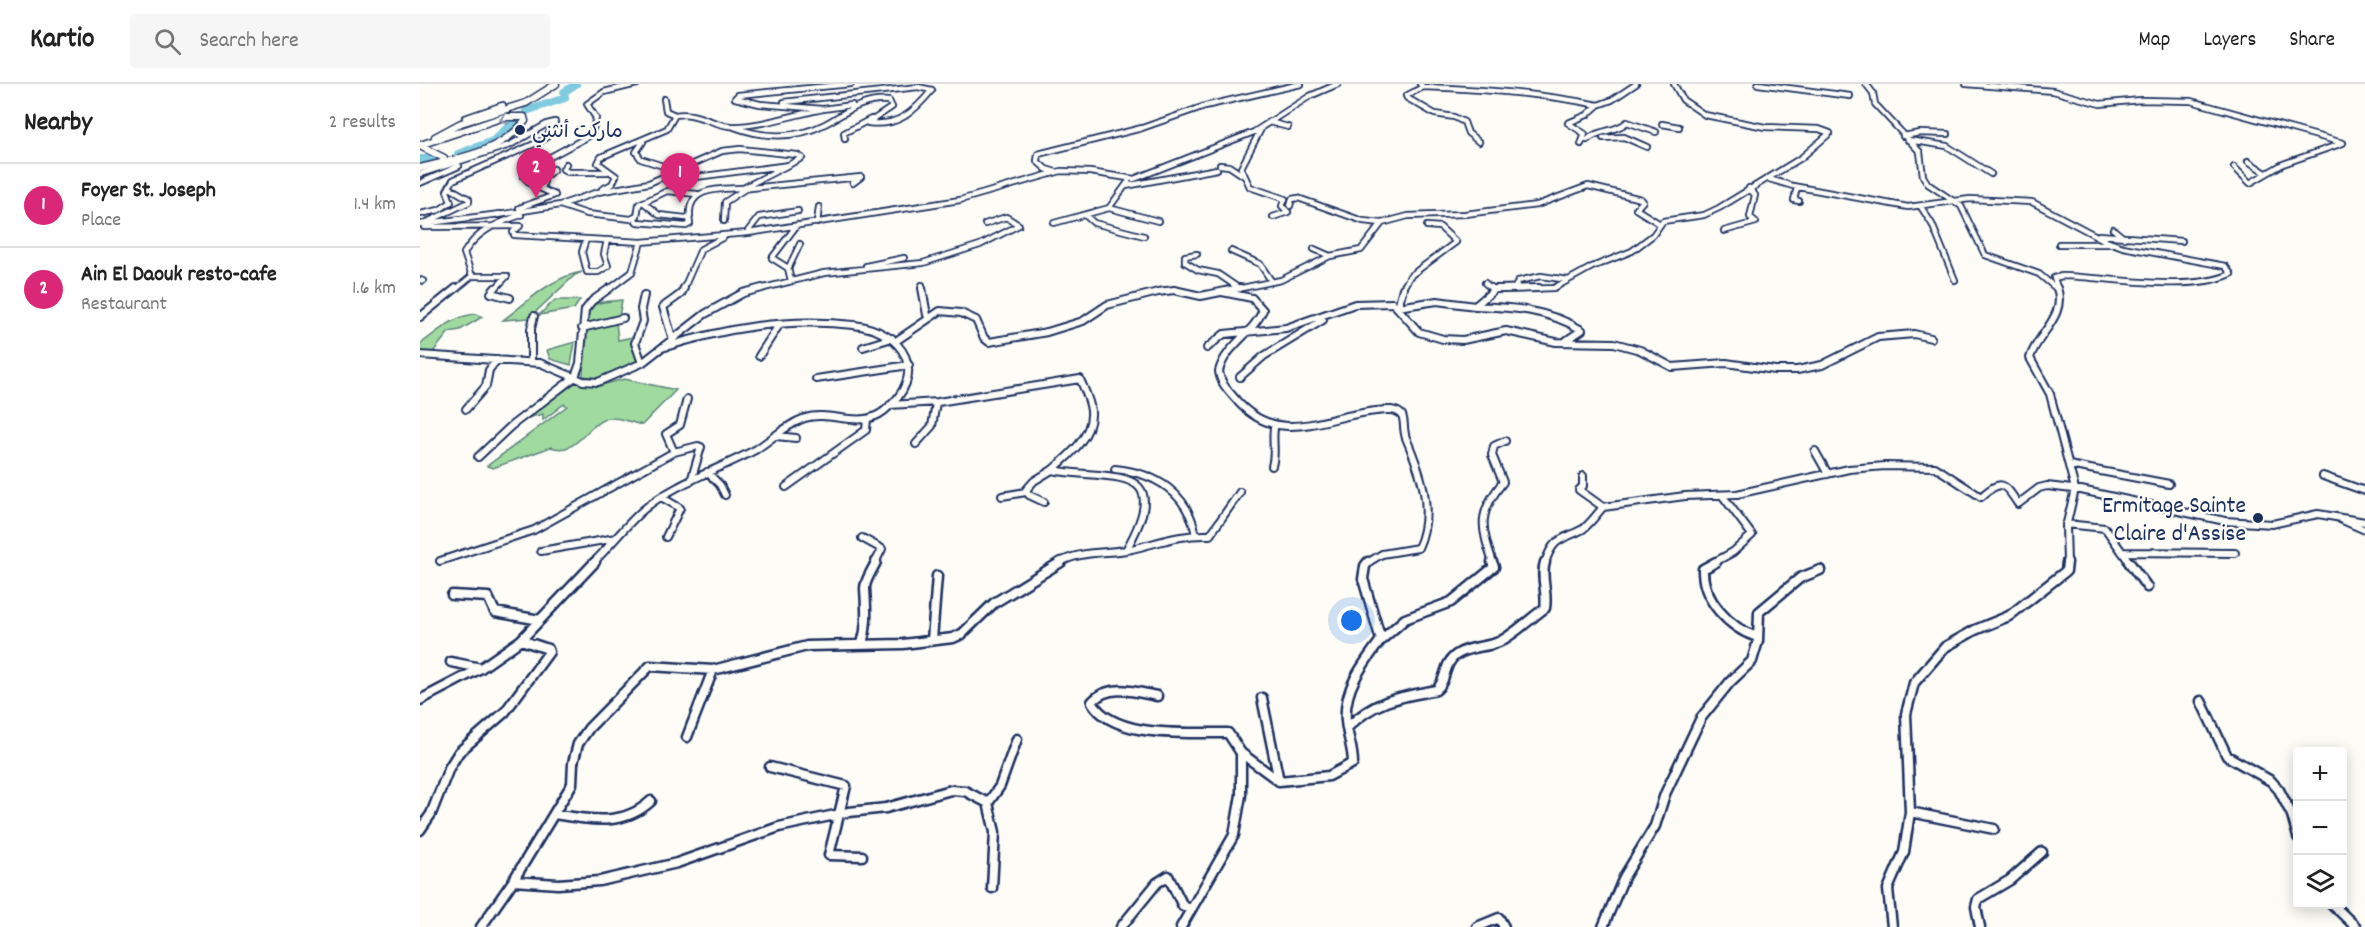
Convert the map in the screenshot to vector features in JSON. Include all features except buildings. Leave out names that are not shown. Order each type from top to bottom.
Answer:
[{"type":"main road","points":[[420,144],[468,120],[526,103],[556,84]]},
{"type":"main road","points":[[420,144],[510,116],[524,117],[525,121],[518,132],[503,141],[420,168]]},
{"type":"main road","points":[[440,134],[484,124]]},
{"type":"main road","points":[[420,144],[444,158],[443,161]]},
{"type":"street","points":[[498,215],[555,195],[525,178],[526,169],[591,135],[596,118],[587,104],[590,100],[603,92],[637,84]]},
{"type":"street","points":[[823,109],[760,104],[743,101],[735,96],[851,84]]},
{"type":"street","points":[[1056,172],[1037,161],[1038,153],[1142,128],[1206,106],[1301,84]]},
{"type":"street","points":[[421,226],[520,226],[513,232],[516,236],[640,242],[746,233],[818,223],[971,197],[1056,172],[1090,171],[1130,180],[1260,129],[1320,91],[1338,84]]},
{"type":"street","points":[[1634,84],[1612,100],[1598,105],[1587,115],[1568,123],[1585,134],[1580,143],[1587,140],[1624,137],[1647,147]]},
{"type":"street","points":[[1475,306],[1493,290],[1551,288],[1632,251],[1653,235],[1665,220],[1710,213],[1731,202],[1749,188],[1769,179],[1786,164],[1817,146],[1830,132],[1819,129],[1765,127],[1705,115],[1683,100],[1674,84]]},
{"type":"street","points":[[1758,84],[1850,96]]},
{"type":"street","points":[[1866,84],[1875,104],[1921,154],[1923,176],[1928,184],[1953,200],[1966,214],[1987,258],[2036,272],[2057,287]]},
{"type":"street","points":[[1966,84],[2050,90],[2102,104],[2185,100],[2246,114],[2343,143],[2283,164],[2250,183],[2234,167]]},
{"type":"street","points":[[1479,142],[1468,133],[1464,122],[1454,117],[1435,114],[1406,96],[1421,85],[1565,98],[1598,105]]},
{"type":"street","points":[[760,104],[918,87],[932,89],[924,100],[897,123],[868,124]]},
{"type":"street","points":[[664,99],[666,111],[675,115],[696,113],[763,135],[792,134],[820,127],[846,112],[852,105]]},
{"type":"street","points":[[733,127],[881,100],[891,103],[892,106],[844,133],[845,139]]},
{"type":"street","points":[[468,120],[465,118],[472,113],[503,105]]},
{"type":"street","points":[[597,192],[616,180],[616,176],[600,166],[598,163],[600,160],[612,151],[670,127],[675,115]]},
{"type":"street","points":[[858,129],[868,124],[873,118]]},
{"type":"street","points":[[420,183],[526,138],[549,122],[555,122],[547,137],[541,141],[453,180],[447,191],[451,202],[447,206],[420,213]]},
{"type":"street","points":[[1269,122],[1288,127]]},
{"type":"street","points":[[1587,140],[1592,135],[1618,130],[1627,122],[1656,132]]},
{"type":"street","points":[[1662,124],[1679,127]]},
{"type":"street","points":[[1244,176],[1243,162],[1260,129]]},
{"type":"street","points":[[1903,136],[1920,133],[1948,134]]},
{"type":"street","points":[[600,160],[639,145],[652,135]]},
{"type":"street","points":[[1908,141],[1947,146],[1991,174]]},
{"type":"street","points":[[639,145],[636,152],[641,159],[679,171]]},
{"type":"street","points":[[580,198],[655,183],[717,152],[735,149],[801,157],[792,165],[743,189],[725,202],[724,221]]},
{"type":"street","points":[[420,174],[494,151]]},
{"type":"street","points":[[2248,161],[2266,174]]},
{"type":"street","points":[[566,164],[563,169],[567,172],[611,172]]},
{"type":"street","points":[[672,182],[701,174],[792,165]]},
{"type":"street","points":[[1126,186],[1229,166],[1244,176],[1252,189],[1285,199],[1282,206],[1288,212],[1273,217]]},
{"type":"street","points":[[542,189],[545,177],[554,169]]},
{"type":"street","points":[[634,218],[639,204],[667,191],[697,194],[710,190],[743,189],[861,177],[853,183]]},
{"type":"street","points":[[421,226],[529,211],[560,205],[597,192],[681,179]]},
{"type":"street","points":[[1769,179],[1797,187],[1900,206],[1921,207],[1953,200],[2032,202],[2112,244],[2148,254],[2225,266],[2231,274],[2223,278],[2176,283],[2062,276],[2054,278],[2060,296],[2059,309],[2051,325],[2032,349],[2030,358],[2050,394],[2075,489],[2075,502],[2066,524],[2068,553],[2066,571],[2059,579],[2009,616],[1945,646],[1914,683],[1906,714],[1910,812],[1904,852],[1888,889],[1893,927]]},
{"type":"street","points":[[1054,223],[1109,208],[1130,180]]},
{"type":"street","points":[[1290,206],[1294,197],[1363,221],[1382,223],[1408,216],[1465,214],[1537,205],[1570,190],[1592,186],[1642,200],[1635,208],[1660,224]]},
{"type":"street","points":[[1797,187],[1794,200],[1799,201]]},
{"type":"street","points":[[421,226],[470,201],[450,188]]},
{"type":"street","points":[[1724,231],[1756,222],[1750,217],[1755,195],[1749,188]]},
{"type":"street","points":[[560,205],[587,214],[634,218],[637,222],[686,226],[690,224],[688,207],[697,194]]},
{"type":"street","points":[[644,202],[659,214],[689,217]]},
{"type":"street","points":[[818,223],[819,207]]},
{"type":"street","points":[[1921,207],[1930,218],[1942,257],[1955,280]]},
{"type":"street","points":[[1109,208],[1158,221]]},
{"type":"street","points":[[472,276],[464,253],[477,235],[492,225],[529,211]]},
{"type":"street","points":[[746,233],[759,217],[798,212]]},
{"type":"street","points":[[432,223],[441,216]]},
{"type":"street","points":[[1086,216],[1094,223],[1144,236]]},
{"type":"street","points":[[805,277],[923,263],[980,245],[1019,225],[1006,217],[985,224]]},
{"type":"street","points":[[863,347],[894,339],[927,315],[946,309],[966,314],[979,322],[984,338],[989,342],[1047,332],[1083,321],[1107,305],[1158,292],[1174,290],[1201,296],[1281,280],[1303,267],[1330,256],[1365,248],[1382,223]]},
{"type":"street","points":[[788,269],[772,258],[798,225]]},
{"type":"street","points":[[1398,307],[1399,294],[1410,276],[1456,242],[1440,227],[1427,226]]},
{"type":"street","points":[[2113,228],[2124,238]]},
{"type":"street","points":[[2091,233],[2124,238],[2182,241]]},
{"type":"street","points":[[673,340],[663,307],[681,294],[701,249],[729,234]]},
{"type":"street","points":[[586,239],[582,260],[587,272],[590,273],[603,271],[608,266],[604,254],[606,240]]},
{"type":"street","points":[[478,457],[511,426],[574,376],[580,363],[582,328],[587,306],[632,272],[640,242]]},
{"type":"street","points":[[791,281],[788,269],[800,244]]},
{"type":"street","points":[[2059,244],[2111,246],[2112,244]]},
{"type":"street","points":[[1314,249],[1330,256]]},
{"type":"street","points":[[1232,252],[1260,264],[1266,278],[1272,282]]},
{"type":"street","points":[[1197,254],[1185,256],[1185,262],[1198,270],[1218,274],[1240,289]]},
{"type":"street","points":[[420,355],[531,362],[598,382],[617,376],[642,363],[705,314],[731,298],[832,268],[883,263],[904,258]]},
{"type":"street","points":[[420,317],[472,276],[507,276],[491,294],[510,298]]},
{"type":"street","points":[[1515,288],[1518,281],[1541,276],[1568,280]]},
{"type":"street","points":[[1485,283],[1493,290]]},
{"type":"street","points":[[922,285],[924,310],[927,315]]},
{"type":"street","points":[[1222,292],[1256,299],[1262,304],[1263,313],[1252,329],[1241,335],[1229,349],[1220,367],[1220,378],[1247,413],[1274,428],[1312,423],[1356,411],[1395,411],[1402,415],[1405,434],[1414,453],[1425,492],[1424,525],[1418,548],[1379,555],[1371,559],[1362,573],[1376,630],[1381,640]]},
{"type":"street","points":[[642,363],[635,343],[643,321],[641,305],[644,295]]},
{"type":"street","points":[[1398,307],[1437,301],[1544,310],[1582,330],[1572,338],[1551,342]]},
{"type":"street","points":[[1207,348],[1224,334],[1252,329],[1286,328],[1360,303],[1388,302],[1398,307],[1419,332],[1443,339],[1463,339],[1506,331],[1551,342],[1614,343],[1675,364],[1692,366],[1726,363],[1775,370],[1797,370],[1818,366],[1878,337],[1914,334],[1931,338]]},
{"type":"street","points":[[531,362],[531,329],[534,316]]},
{"type":"street","points":[[1240,377],[1264,356],[1326,316]]},
{"type":"street","points":[[582,328],[623,318]]},
{"type":"street","points":[[420,700],[481,668],[521,640],[644,509],[707,472],[810,417],[850,421],[867,419],[880,414],[891,405],[906,382],[909,365],[894,339],[860,324],[779,325],[718,331],[662,348]]},
{"type":"street","points":[[759,356],[779,325]]},
{"type":"street","points":[[466,409],[487,385],[490,378],[489,370],[496,360]]},
{"type":"street","points":[[816,379],[909,365]]},
{"type":"street","points":[[891,405],[936,403],[1046,382],[1080,379],[1090,409],[1090,422],[1072,453],[1052,470],[1029,484],[1026,492]]},
{"type":"street","points":[[674,452],[666,434],[680,425],[687,399]]},
{"type":"street","points":[[916,444],[932,426],[936,403]]},
{"type":"street","points":[[786,487],[826,461],[866,430],[867,419]]},
{"type":"street","points":[[1272,466],[1276,452],[1272,443],[1274,428]]},
{"type":"street","points":[[776,436],[796,438]]},
{"type":"street","points":[[1157,696],[1127,691],[1100,694],[1092,702],[1102,716],[1127,726],[1199,734],[1228,733],[1241,753],[1279,781],[1337,776],[1346,772],[1353,763],[1354,756],[1347,709],[1352,681],[1381,640],[1405,619],[1451,603],[1494,567],[1480,520],[1485,502],[1503,482],[1492,455],[1494,446],[1505,441]]},
{"type":"street","points":[[440,561],[534,530],[674,452],[701,447],[691,481]]},
{"type":"street","points":[[1815,451],[1828,474]]},
{"type":"street","points":[[2069,465],[2169,484]]},
{"type":"street","points":[[1348,727],[1358,717],[1388,699],[1404,694],[1426,694],[1436,690],[1442,685],[1446,668],[1455,656],[1476,645],[1497,643],[1545,608],[1547,597],[1542,572],[1550,548],[1562,536],[1581,530],[1603,507],[1685,496],[1722,495],[1768,489],[1828,474],[1874,466],[1935,467],[1981,497],[1994,485],[2000,484],[2008,489],[2018,504],[2042,486],[2075,489],[2225,521],[2272,524],[2310,515],[2328,514],[2365,522]]},
{"type":"street","points":[[1115,469],[1153,476],[1166,485],[1185,505],[1196,535]]},
{"type":"street","points":[[1052,470],[1087,476],[1114,475],[1139,486],[1144,493],[1146,504],[1126,550]]},
{"type":"street","points":[[707,472],[720,485],[725,495]]},
{"type":"street","points":[[1583,476],[1583,486],[1579,490],[1603,507]]},
{"type":"street","points":[[2323,476],[2365,491]]},
{"type":"street","points":[[1002,496],[1026,492],[1044,502]]},
{"type":"street","points":[[481,927],[513,881],[572,784],[573,763],[578,744],[589,728],[644,670],[657,664],[713,670],[798,648],[932,640],[963,634],[994,603],[1069,556],[1126,550],[1169,537],[1210,535],[1240,492]]},
{"type":"street","points":[[1722,495],[1752,535],[1733,552],[1703,569],[1702,577],[1715,603],[1729,622],[1750,636],[1757,637]]},
{"type":"street","points":[[662,497],[680,508],[666,537]]},
{"type":"street","points":[[2328,514],[2365,530]]},
{"type":"street","points":[[2066,524],[2105,528],[2147,587]]},
{"type":"street","points":[[541,551],[616,538]]},
{"type":"street","points":[[862,538],[882,549],[865,586],[868,600],[866,631],[862,644]]},
{"type":"street","points":[[2122,552],[2235,553]]},
{"type":"street","points":[[1603,927],[1624,877],[1655,826],[1665,794],[1701,718],[1730,682],[1752,661],[1759,612],[1800,578],[1820,570]]},
{"type":"street","points":[[932,640],[937,576]]},
{"type":"street","points":[[452,596],[488,597],[495,612],[540,620]]},
{"type":"street","points":[[420,830],[431,818],[443,781],[454,758],[466,743],[505,713],[549,652],[548,649],[521,640]]},
{"type":"street","points":[[451,662],[481,668]]},
{"type":"street","points":[[687,737],[713,670]]},
{"type":"street","points":[[1262,698],[1279,781]]},
{"type":"street","points":[[2201,701],[2227,756],[2271,781],[2279,790],[2293,819]]},
{"type":"street","points":[[992,888],[995,832],[988,803],[1000,786],[1017,739]]},
{"type":"street","points":[[1181,927],[1188,908],[1234,837],[1238,822],[1241,753]]},
{"type":"street","points":[[770,767],[846,786],[829,855],[862,856]]},
{"type":"street","points":[[513,881],[558,884],[611,878],[677,863],[778,827],[886,808],[951,790],[965,791],[988,803]]},
{"type":"street","points":[[554,814],[625,820],[641,812],[651,801]]},
{"type":"street","points":[[1910,812],[1994,829]]},
{"type":"street","points":[[1980,927],[1976,907],[1978,899],[2010,880],[2043,852]]},
{"type":"street","points":[[1122,927],[1157,883],[1168,876],[1184,906],[1188,908]]},
{"type":"street","points":[[2337,909],[2356,927]]},
{"type":"street","points":[[1477,927],[1499,918],[1504,927]]},
{"type":"green space","points":[[582,272],[575,275],[529,318],[503,320],[550,285]]},
{"type":"green space","points":[[555,300],[580,300],[574,309],[539,315]]},
{"type":"green space","points":[[622,300],[619,317],[584,326],[589,311],[596,304]]},
{"type":"green space","points":[[477,314],[482,317],[460,330],[449,332],[433,352],[420,352],[420,344],[447,324],[461,317]]},
{"type":"green space","points":[[616,322],[618,340],[633,337],[638,362],[603,379],[583,376],[585,329]]},
{"type":"green space","points":[[575,342],[571,365],[550,359],[547,350]]},
{"type":"green space","points":[[624,379],[676,390],[642,425],[618,419],[605,419],[567,448],[551,447],[493,468],[487,466],[567,406],[564,404],[543,420],[543,414],[527,418],[575,383],[602,385]]},
{"type":"waterway","points":[[526,111],[565,98],[564,92],[576,84]]},
{"type":"waterway","points":[[458,154],[493,141],[520,116]]},
{"type":"waterway","points":[[420,159],[440,158]]},
{"type":"place","name":"ماركت أنثني","points":[[520,130]]},
{"type":"place","name":"Ain El Daouk resto-cafe","points":[[536,198]]},
{"type":"place","name":"Foyer St. Joseph","points":[[680,203]]},
{"type":"place","name":"Ermitage Sainte Claire d'Assise","points":[[2258,518]]}]
